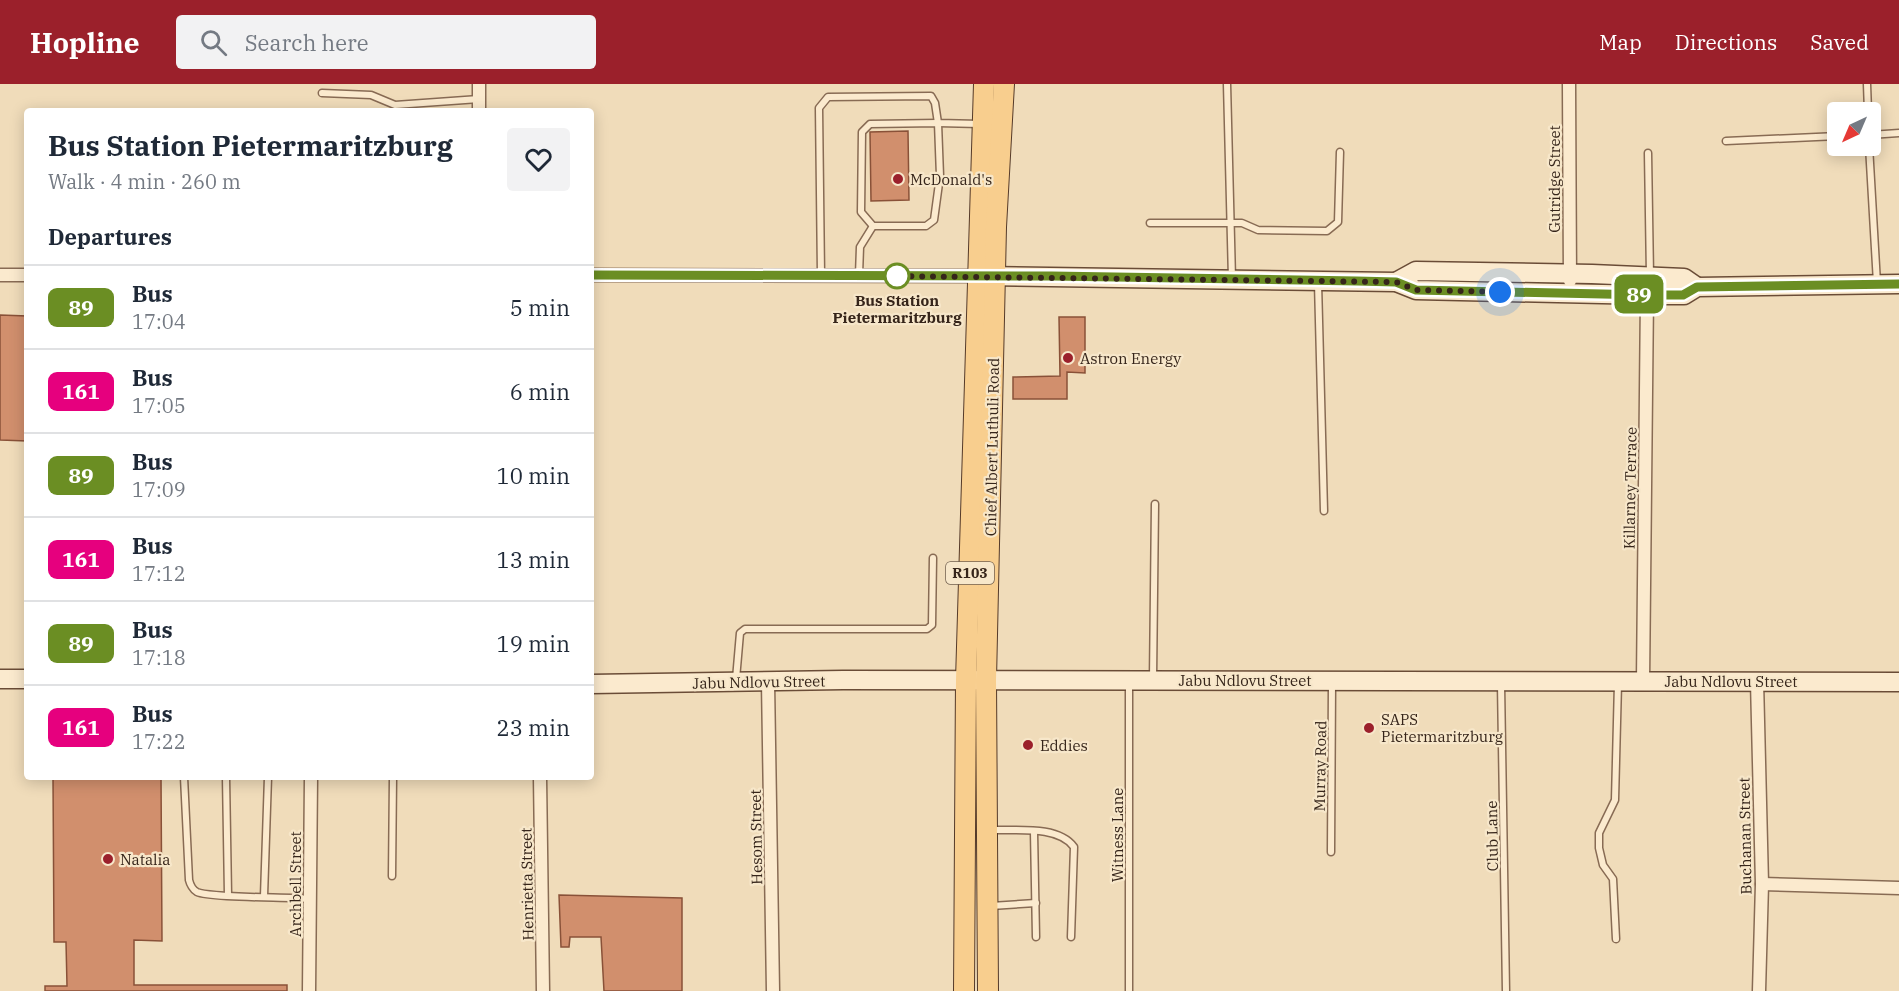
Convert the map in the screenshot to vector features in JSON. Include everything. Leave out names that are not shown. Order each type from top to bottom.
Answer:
[{"type":"main road","name":"Chief Albert Luthuli Road","points":[[964,991],[976,680],[986,277],[981,124],[984,84]]},
{"type":"main road","name":"Chief Albert Luthuli Road","points":[[986,277],[1004,84]]},
{"type":"main road","name":"Chief Albert Luthuli Road","points":[[976,680],[987,830],[988,991]]},
{"type":"street","points":[[479,105],[480,84]]},
{"type":"street","name":"Gutridge Street","points":[[1569,84],[1570,293]]},
{"type":"street","points":[[1396,282],[1416,271],[1570,273],[1650,276],[1690,291]]},
{"type":"street","points":[[0,275],[24,275]]},
{"type":"street","points":[[594,275],[1396,282],[1416,290],[1647,295],[1690,291],[1899,284]]},
{"type":"street","name":"Killarney Terrace","points":[[1643,681],[1647,295]]},
{"type":"street","points":[[0,679],[24,679]]},
{"type":"street","name":"Jabu Ndlovu Street","points":[[594,684],[976,680],[1899,682]]},
{"type":"street","name":"Buchanan Street","points":[[1757,681],[1762,884],[1759,991]]},
{"type":"street","name":"Hesom Street","points":[[768,682],[773,991]]},
{"type":"street","name":"Archbell Street","points":[[309,991],[311,780]]},
{"type":"street","name":"Henrietta Street","points":[[540,780],[543,991]]},
{"type":"street","points":[[1762,884],[1899,888]]},
{"type":"lane","points":[[1227,84],[1232,279]]},
{"type":"lane","points":[[1867,84],[1868,102]]},
{"type":"lane","points":[[322,93],[371,95],[395,105],[479,105]]},
{"type":"lane","points":[[821,276],[819,108],[823,101],[828,97],[931,96],[935,103],[938,123],[940,176],[934,220],[926,226],[873,226],[861,212],[862,132],[870,124],[938,123],[981,124]]},
{"type":"lane","points":[[385,102],[386,108]]},
{"type":"lane","points":[[1881,134],[1899,133]]},
{"type":"lane","points":[[1726,141],[1827,136]]},
{"type":"lane","points":[[1150,223],[1242,223],[1258,230],[1318,233],[1334,228],[1338,222],[1340,152]]},
{"type":"lane","points":[[1648,153],[1650,276]]},
{"type":"lane","points":[[1870,156],[1877,284]]},
{"type":"lane","points":[[859,276],[860,247],[873,226]]},
{"type":"lane","points":[[1318,281],[1324,511]]},
{"type":"lane","points":[[1153,680],[1155,504]]},
{"type":"lane","points":[[736,683],[740,633],[745,629],[927,629],[932,624],[933,558]]},
{"type":"lane","name":"Witness Lane","points":[[1129,680],[1129,991]]},
{"type":"lane","name":"Murray Road","points":[[1331,852],[1332,680]]},
{"type":"lane","name":"Club Lane","points":[[1501,681],[1506,991]]},
{"type":"lane","points":[[1616,939],[1614,879],[1603,865],[1599,848],[1599,833],[1615,800],[1618,682]]},
{"type":"lane","points":[[184,780],[189,880],[197,892],[310,898]]},
{"type":"lane","points":[[226,780],[228,895]]},
{"type":"lane","points":[[264,896],[268,780]]},
{"type":"lane","points":[[392,876],[393,780]]},
{"type":"lane","points":[[987,830],[1057,834],[1069,840],[1074,847],[1071,937]]},
{"type":"lane","points":[[1034,832],[1036,937]]},
{"type":"lane","points":[[988,906],[1036,903]]},
{"type":"building","points":[[908,131],[909,200],[871,201],[870,132]]},
{"type":"building","points":[[0,315],[24,316],[24,441],[0,440]]},
{"type":"building","points":[[1059,317],[1085,317],[1085,373],[1067,372],[1067,399],[1013,399],[1013,377],[1060,376]]},
{"type":"building","name":"Natalia","points":[[53,780],[161,780],[162,941],[134,940],[134,985],[287,985],[287,991],[45,991],[45,986],[67,986],[66,942],[54,942]]},
{"type":"building","points":[[559,895],[682,898],[682,991],[604,991],[601,937],[570,937],[569,947],[561,947]]},
{"type":"bus line","name":"89","points":[[594,275],[1052,276],[1357,281],[1396,282],[1416,290],[1647,295],[1683,295],[1697,287],[1899,284]]},
{"type":"place","name":"McDonald's","points":[[898,179]]},
{"type":"place","name":"Bus Station Pietermaritzburg","points":[[897,276]]},
{"type":"place","name":"Astron Energy","points":[[1068,358]]},
{"type":"place","name":"SAPS Pietermaritzburg","points":[[1369,728]]},
{"type":"place","name":"Eddies","points":[[1028,745]]},
{"type":"place","name":"Natalia","points":[[108,859]]},
{"type":"route","points":[[897,276],[888,276],[996,277],[1052,276],[1396,282],[1416,290],[1500,292]]}]
